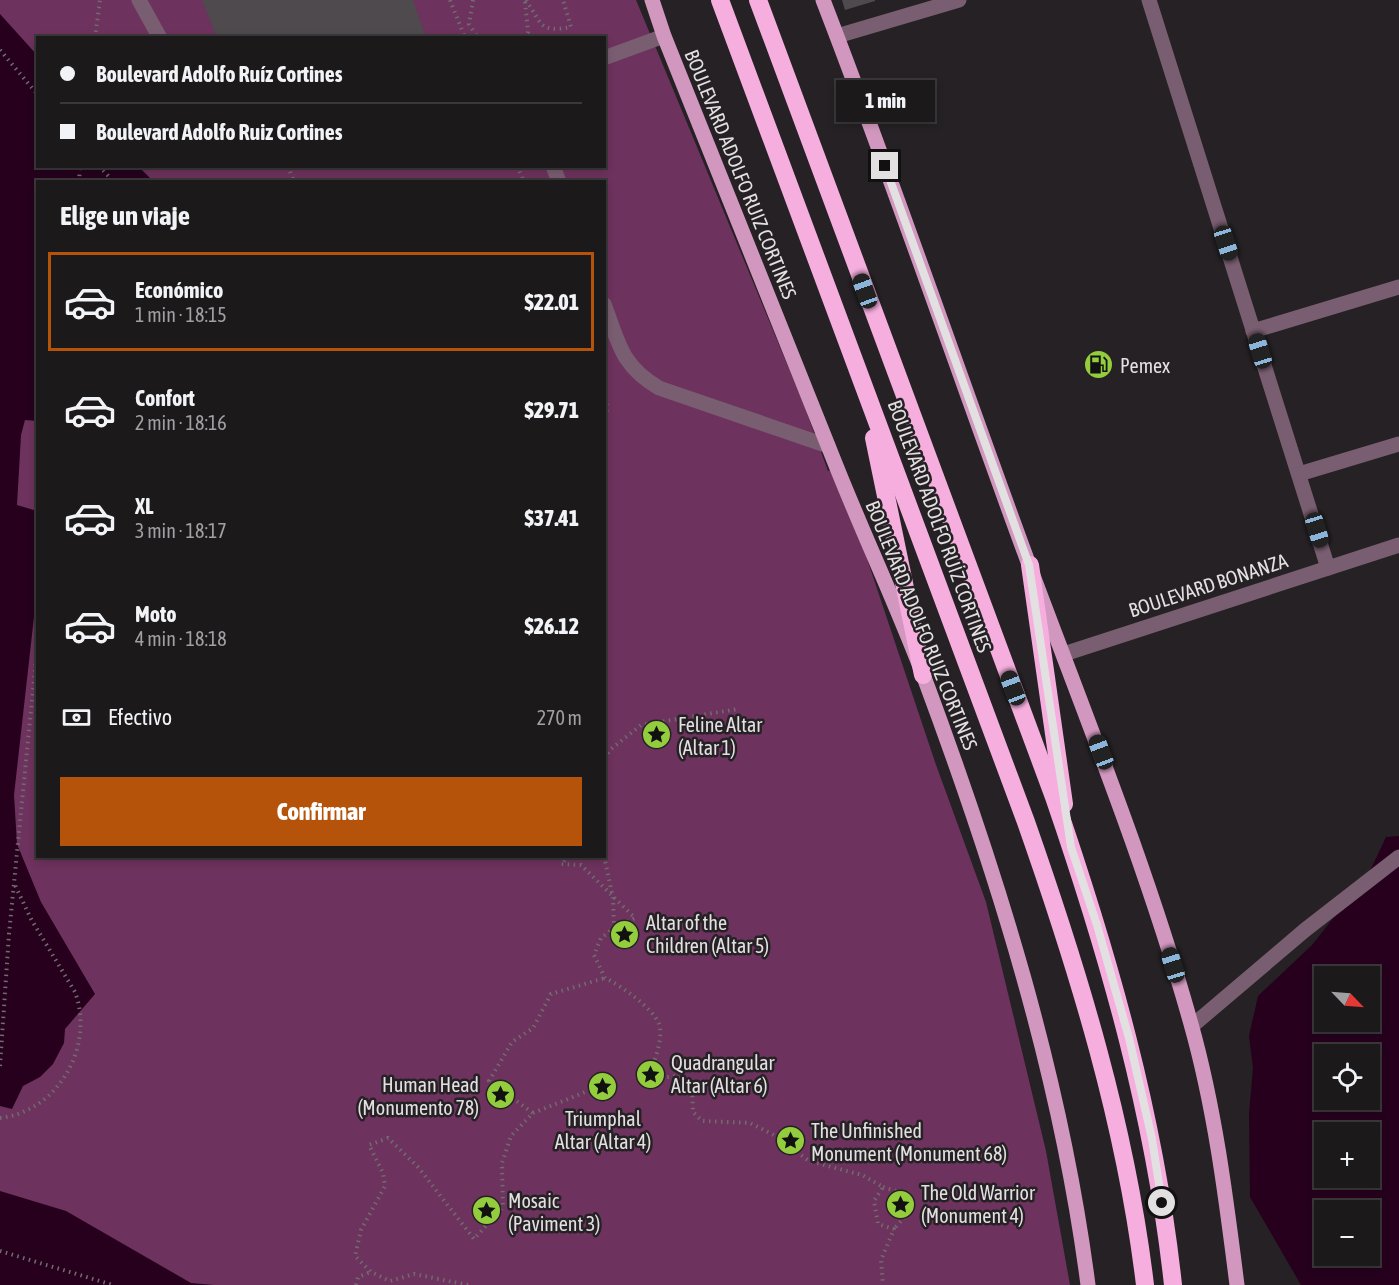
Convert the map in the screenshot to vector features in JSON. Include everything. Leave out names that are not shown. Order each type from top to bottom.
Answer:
[{"type":"highway","name":"BOULEVARD ADOLFO RUÍZ CORTINES","points":[[720,0],[1026,822],[1067,939],[1102,1061],[1125,1167],[1145,1285]]},
{"type":"highway","name":"BOULEVARD ADOLFO RUÍZ CORTINES","points":[[758,0],[1071,847],[1097,925],[1129,1038],[1152,1139],[1173,1285]]},
{"type":"highway","points":[[862,380],[923,675]]},
{"type":"highway","points":[[1029,565],[1071,847]]},
{"type":"main road","name":"BOULEVARD ADOLFO RUIZ CORTINES","points":[[652,0],[664,36],[828,446],[923,675],[1002,902],[1048,1069],[1067,1159],[1088,1285]]},
{"type":"main road","points":[[823,0],[1029,565],[1118,798],[1192,1026],[1226,1190],[1237,1285]]},
{"type":"street","points":[[139,0],[158,36]]},
{"type":"street","points":[[837,36],[959,0]]},
{"type":"street","points":[[1149,0],[1328,568]]},
{"type":"street","points":[[606,57],[664,36]]},
{"type":"street","points":[[1253,331],[1399,287]]},
{"type":"street","points":[[606,309],[624,357],[634,371],[647,381],[659,388],[828,446]]},
{"type":"street","points":[[1299,474],[1399,444]]},
{"type":"street","name":"BOULEVARD BONANZA","points":[[1064,654],[1399,545]]},
{"type":"street","points":[[1192,1026],[1305,930],[1399,857]]},
{"type":"path","points":[[96,36],[100,0]]},
{"type":"path","points":[[450,0],[464,36]]},
{"type":"path","points":[[462,30],[469,24],[473,0]]},
{"type":"path","points":[[525,0],[543,28],[553,31],[571,27],[563,0]]},
{"type":"path","points":[[525,0],[528,32],[525,36]]},
{"type":"path","points":[[469,24],[477,36]]},
{"type":"path","points":[[0,50],[36,93]]},
{"type":"path","points":[[101,168],[112,180]]},
{"type":"path","points":[[0,1066],[9,934],[36,659]]},
{"type":"path","points":[[606,755],[641,725],[738,709]]},
{"type":"path","points":[[566,858],[561,864],[581,865],[635,918],[614,928],[601,938],[594,955],[605,978]]},
{"type":"path","points":[[605,858],[614,898],[614,928]]},
{"type":"path","points":[[0,1118],[27,1110],[54,1090],[71,1068],[78,1047],[81,1027],[79,1003],[75,992],[31,919],[14,883]]},
{"type":"path","points":[[533,1113],[489,1081],[512,1042],[533,1028],[551,994],[605,978],[619,984],[659,1023],[659,1048],[653,1065],[659,1078],[677,1076],[692,1090],[693,1112],[702,1121],[750,1123],[777,1136],[809,1161],[862,1174],[883,1187],[904,1194],[909,1212],[894,1229],[881,1260],[883,1285]]},
{"type":"path","points":[[468,1285],[414,1274],[389,1283],[371,1272],[355,1256],[361,1230],[385,1186],[383,1173],[369,1145],[388,1138],[436,1188],[474,1239],[503,1207],[502,1163],[511,1136],[533,1113],[593,1089]]},
{"type":"path","points":[[883,1187],[874,1201],[878,1224],[894,1229]]},
{"type":"path","points":[[0,1251],[113,1285]]},
{"type":"path","points":[[356,1285],[358,1277],[371,1272]]},
{"type":"shaded area","points":[[0,0],[636,0],[804,405],[828,471],[837,469],[935,762],[986,902],[1046,1151],[1070,1285],[100,1285],[0,1251],[0,904],[5,490],[12,419],[36,419],[36,858],[606,858],[606,180],[88,180],[77,168],[606,168],[606,36],[36,36],[36,123],[0,85]]},
{"type":"shaded area","points":[[0,14],[36,54],[36,168],[140,168],[152,180],[36,180],[36,421],[25,420],[21,435],[17,505],[36,511],[36,599],[14,795],[17,844],[41,902],[95,994],[65,1029],[64,1043],[53,1064],[40,1077],[23,1086],[12,1109],[0,1106]]},
{"type":"shaded area","points":[[1399,836],[1399,1285],[1301,1285],[1250,1197],[1249,1114],[1253,1068],[1249,1036],[1258,996],[1312,945],[1369,873],[1386,837]]},
{"type":"shaded area","points":[[0,1191],[66,1211],[191,1283],[214,1285],[0,1285]]},
{"type":"building","points":[[202,0],[413,0],[425,36],[216,36]]},
{"type":"building","points":[[842,0],[875,0],[875,1],[845,10]]},
{"type":"place","name":"Pemex","points":[[1099,365]]},
{"type":"place","name":"Feline Altar (Altar 1)","points":[[657,735]]},
{"type":"place","name":"Altar of the Children (Altar 5)","points":[[625,934]]},
{"type":"place","name":"Quadrangular Altar (Altar 6)","points":[[650,1074]]},
{"type":"place","name":"Triumphal Altar (Altar 4)","points":[[603,1087]]},
{"type":"place","name":"Human Head (Monumento 78)","points":[[500,1095]]},
{"type":"place","name":"The Unfinished Monument (Monument 68)","points":[[790,1141]]},
{"type":"place","name":"The Old Warrior (Monument 4)","points":[[900,1204]]},
{"type":"place","name":"Mosaic (Paviment 3)","points":[[487,1211]]},
{"type":"route","points":[[885,166],[1029,565],[1071,847],[1097,925],[1129,1038],[1152,1139],[1162,1203]]}]
